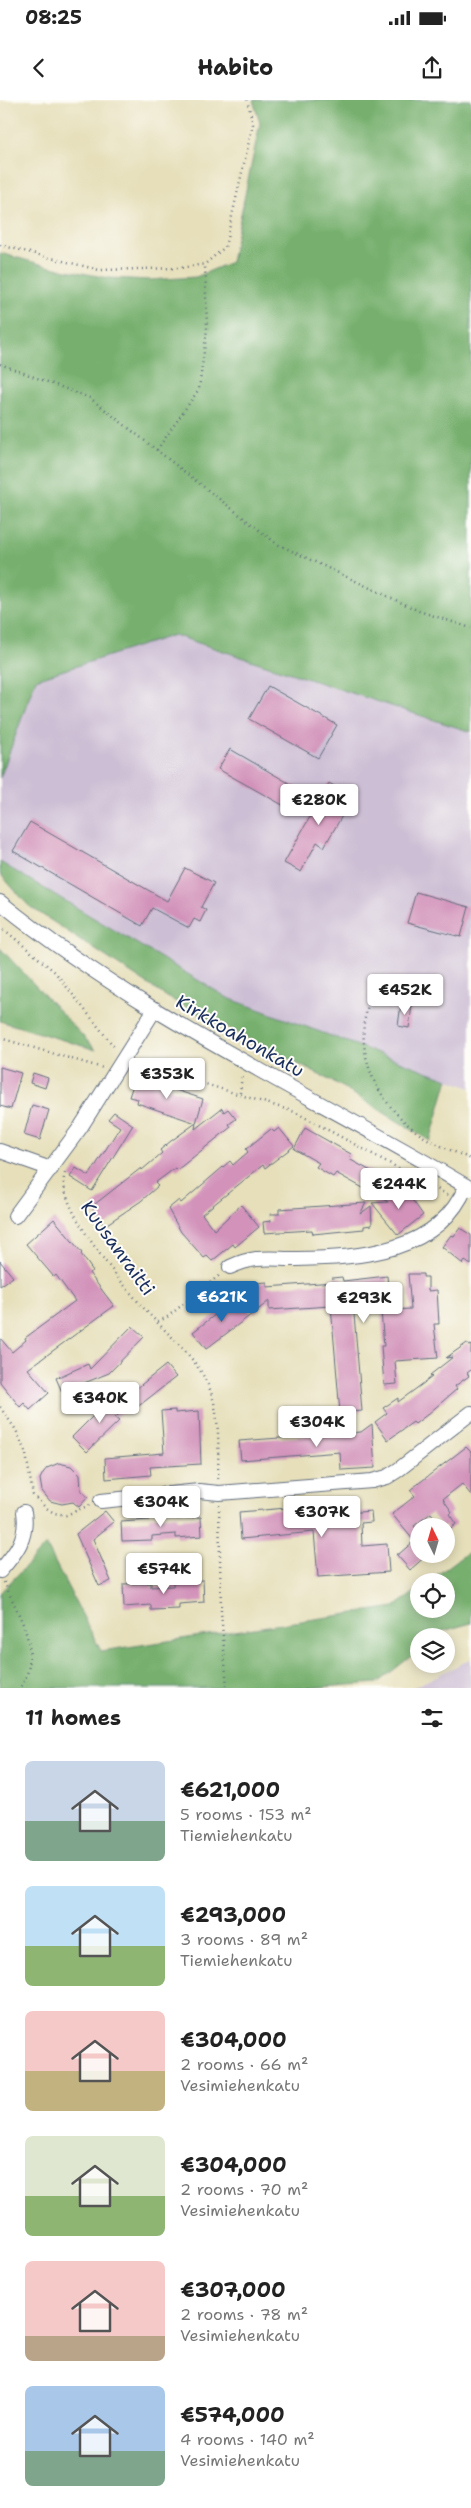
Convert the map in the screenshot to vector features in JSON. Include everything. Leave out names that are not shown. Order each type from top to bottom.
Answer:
[{"type":"street","name":"Kirkkoahonkatu","points":[[0,902],[45,939],[87,968],[155,1010],[468,1188]]},
{"type":"street","points":[[15,1216],[51,1169],[115,1075],[130,1064],[155,1010]]},
{"type":"street","points":[[0,1151],[51,1169]]},
{"type":"street","points":[[230,1267],[251,1258],[330,1258],[374,1254],[389,1250],[436,1226],[460,1201],[468,1188]]},
{"type":"street","points":[[101,1500],[199,1491],[219,1493],[372,1481],[387,1477],[414,1459],[471,1413]]},
{"type":"street","points":[[0,1571],[20,1546],[25,1534],[24,1512]]},
{"type":"path","points":[[0,245],[99,270],[180,268],[205,264],[225,248],[254,124],[247,100]]},
{"type":"path","points":[[157,450],[199,390],[207,329],[205,264]]},
{"type":"path","points":[[0,364],[90,398],[277,544],[419,611],[471,628]]},
{"type":"path","points":[[0,926],[55,972],[130,1064],[295,1112],[460,1201]]},
{"type":"path","points":[[387,980],[373,994],[365,1014],[362,1042],[369,1072],[385,1099],[412,1129],[430,1141],[471,1159]]},
{"type":"path","points":[[0,1038],[103,1068],[115,1075]]},
{"type":"path","name":"Kuusanraitti","points":[[69,1166],[64,1174],[62,1184],[72,1212],[127,1287],[191,1360],[208,1386],[218,1436],[221,1611],[226,1688]]},
{"type":"path","points":[[158,1321],[166,1318],[230,1267]]},
{"type":"path","points":[[0,1407],[16,1430],[26,1454],[34,1495],[45,1507],[54,1513],[66,1515],[101,1500]]},
{"type":"path","points":[[0,1571],[25,1625],[30,1664],[20,1688]]},
{"type":"shaded area","points":[[174,635],[471,732],[471,1088],[228,998],[0,862],[0,778],[36,679]]},
{"type":"shaded area","points":[[471,1659],[471,1688],[412,1688],[443,1673],[455,1673],[455,1667]]},
{"type":"green space","points":[[253,100],[471,100],[471,732],[174,635],[36,679],[0,778],[0,253],[51,267],[108,278],[150,280],[196,277],[231,262],[260,123]]},
{"type":"green space","points":[[0,862],[228,998],[448,1079],[430,1141],[339,1085],[167,997],[29,906],[0,874]]},
{"type":"green space","points":[[0,948],[96,1050],[0,1021]]},
{"type":"green space","points":[[46,1545],[101,1651],[395,1607],[410,1596],[410,1618],[455,1618],[455,1573],[440,1573],[471,1550],[471,1623],[454,1628],[410,1628],[410,1657],[377,1683],[307,1688],[0,1688],[0,1593]]},
{"type":"building","points":[[268,686],[337,725],[318,758],[249,719]]},
{"type":"building","points":[[230,749],[299,789],[288,808],[218,769]]},
{"type":"building","points":[[329,783],[353,797],[324,847],[317,842],[301,872],[284,863]]},
{"type":"building","points":[[30,822],[167,901],[185,868],[214,883],[201,907],[206,910],[200,922],[194,919],[189,928],[152,908],[142,926],[13,851]]},
{"type":"building","points":[[416,892],[469,907],[461,937],[407,923]]},
{"type":"building","points":[[401,1004],[412,1005],[409,1028],[398,1026]]},
{"type":"building","points":[[0,1067],[21,1073],[11,1109],[0,1106]]},
{"type":"building","points":[[33,1073],[48,1078],[45,1088],[30,1083]]},
{"type":"building","points":[[139,1078],[203,1099],[196,1123],[137,1103],[138,1099],[129,1097],[134,1082],[138,1084]]},
{"type":"building","points":[[32,1105],[49,1110],[40,1140],[24,1135]]},
{"type":"building","points":[[222,1108],[224,1112],[228,1109],[236,1119],[229,1124],[231,1127],[177,1170],[175,1168],[155,1183],[158,1186],[141,1201],[104,1226],[93,1208],[95,1204],[141,1168],[142,1170],[162,1153],[160,1150],[171,1141],[196,1123],[195,1129]]},
{"type":"building","points":[[114,1112],[133,1125],[92,1191],[70,1177],[76,1168],[89,1176],[120,1127],[108,1119]]},
{"type":"building","points":[[279,1128],[294,1146],[265,1168],[263,1165],[202,1214],[214,1230],[241,1205],[259,1227],[235,1247],[233,1244],[212,1261],[207,1256],[204,1258],[181,1232],[168,1209],[179,1200],[181,1203],[230,1161],[233,1165],[248,1152],[246,1149],[271,1129],[274,1132]]},
{"type":"building","points":[[305,1128],[351,1154],[349,1159],[380,1176],[372,1193],[336,1173],[333,1177],[316,1167],[319,1163],[294,1149]]},
{"type":"building","points":[[401,1184],[423,1215],[398,1235],[372,1203],[388,1202],[382,1198]]},
{"type":"building","points":[[366,1203],[360,1214],[371,1206],[372,1225],[364,1226],[364,1229],[313,1234],[312,1230],[264,1233],[263,1222],[271,1221],[270,1214],[279,1214],[279,1209]]},
{"type":"building","points":[[54,1219],[82,1253],[93,1271],[89,1273],[114,1306],[28,1369],[49,1393],[30,1410],[24,1403],[20,1407],[0,1382],[0,1338],[12,1352],[26,1340],[25,1338],[75,1301],[56,1275],[54,1277],[26,1244]]},
{"type":"building","points":[[460,1228],[471,1235],[471,1265],[465,1261],[463,1264],[442,1247],[451,1235],[454,1236]]},
{"type":"building","points":[[0,1261],[13,1277],[0,1286]]},
{"type":"building","points":[[408,1274],[423,1274],[423,1277],[428,1277],[428,1291],[437,1290],[439,1324],[434,1324],[438,1358],[395,1361],[397,1384],[384,1385],[381,1346],[384,1346],[381,1311],[354,1314],[362,1411],[340,1413],[331,1306],[269,1310],[269,1301],[254,1313],[252,1289],[255,1288],[255,1283],[267,1282],[267,1287],[333,1282],[332,1278],[342,1277],[343,1281],[387,1276],[390,1310],[411,1309]]},
{"type":"building","points":[[238,1297],[252,1314],[206,1349],[193,1332]]},
{"type":"building","points":[[132,1326],[144,1337],[109,1373],[62,1392],[56,1378],[88,1364],[90,1369]]},
{"type":"building","points":[[467,1343],[469,1346],[471,1345],[471,1370],[467,1373],[469,1376],[455,1386],[457,1389],[428,1414],[388,1440],[375,1422],[387,1413],[383,1408],[398,1398],[398,1402],[432,1377],[430,1375],[453,1357],[446,1358]]},
{"type":"building","points":[[166,1365],[176,1377],[136,1408],[127,1396]]},
{"type":"building","points":[[115,1394],[127,1406],[115,1418],[119,1421],[87,1452],[72,1437]]},
{"type":"building","points":[[175,1410],[175,1413],[199,1411],[201,1464],[150,1467],[151,1475],[106,1479],[105,1458],[164,1453],[161,1411]]},
{"type":"building","points":[[372,1424],[375,1468],[341,1470],[340,1452],[241,1460],[239,1441],[361,1432]]},
{"type":"building","points":[[466,1447],[471,1452],[471,1495],[462,1484],[443,1499],[452,1512],[449,1514],[452,1518],[435,1518],[431,1513],[424,1518],[410,1518],[410,1536],[392,1514],[415,1496],[410,1490]]},
{"type":"building","points":[[59,1463],[71,1466],[80,1475],[81,1491],[88,1497],[79,1507],[73,1502],[62,1504],[50,1501],[42,1491],[40,1479],[43,1473],[47,1468]]},
{"type":"building","points":[[311,1506],[312,1516],[371,1511],[372,1522],[361,1523],[362,1546],[387,1544],[389,1572],[318,1577],[314,1532],[241,1539],[239,1512]]},
{"type":"building","points":[[105,1511],[114,1522],[93,1539],[111,1581],[99,1586],[76,1534]]},
{"type":"building","points":[[177,1515],[177,1519],[201,1517],[202,1536],[176,1538],[176,1534],[152,1536],[152,1540],[122,1541],[121,1522]]},
{"type":"building","points":[[410,1544],[410,1563],[418,1563],[410,1570],[396,1554],[399,1554]]},
{"type":"building","points":[[203,1580],[204,1602],[179,1604],[179,1609],[151,1610],[151,1605],[124,1607],[123,1584],[151,1583],[151,1587],[173,1586],[173,1582]]}]
